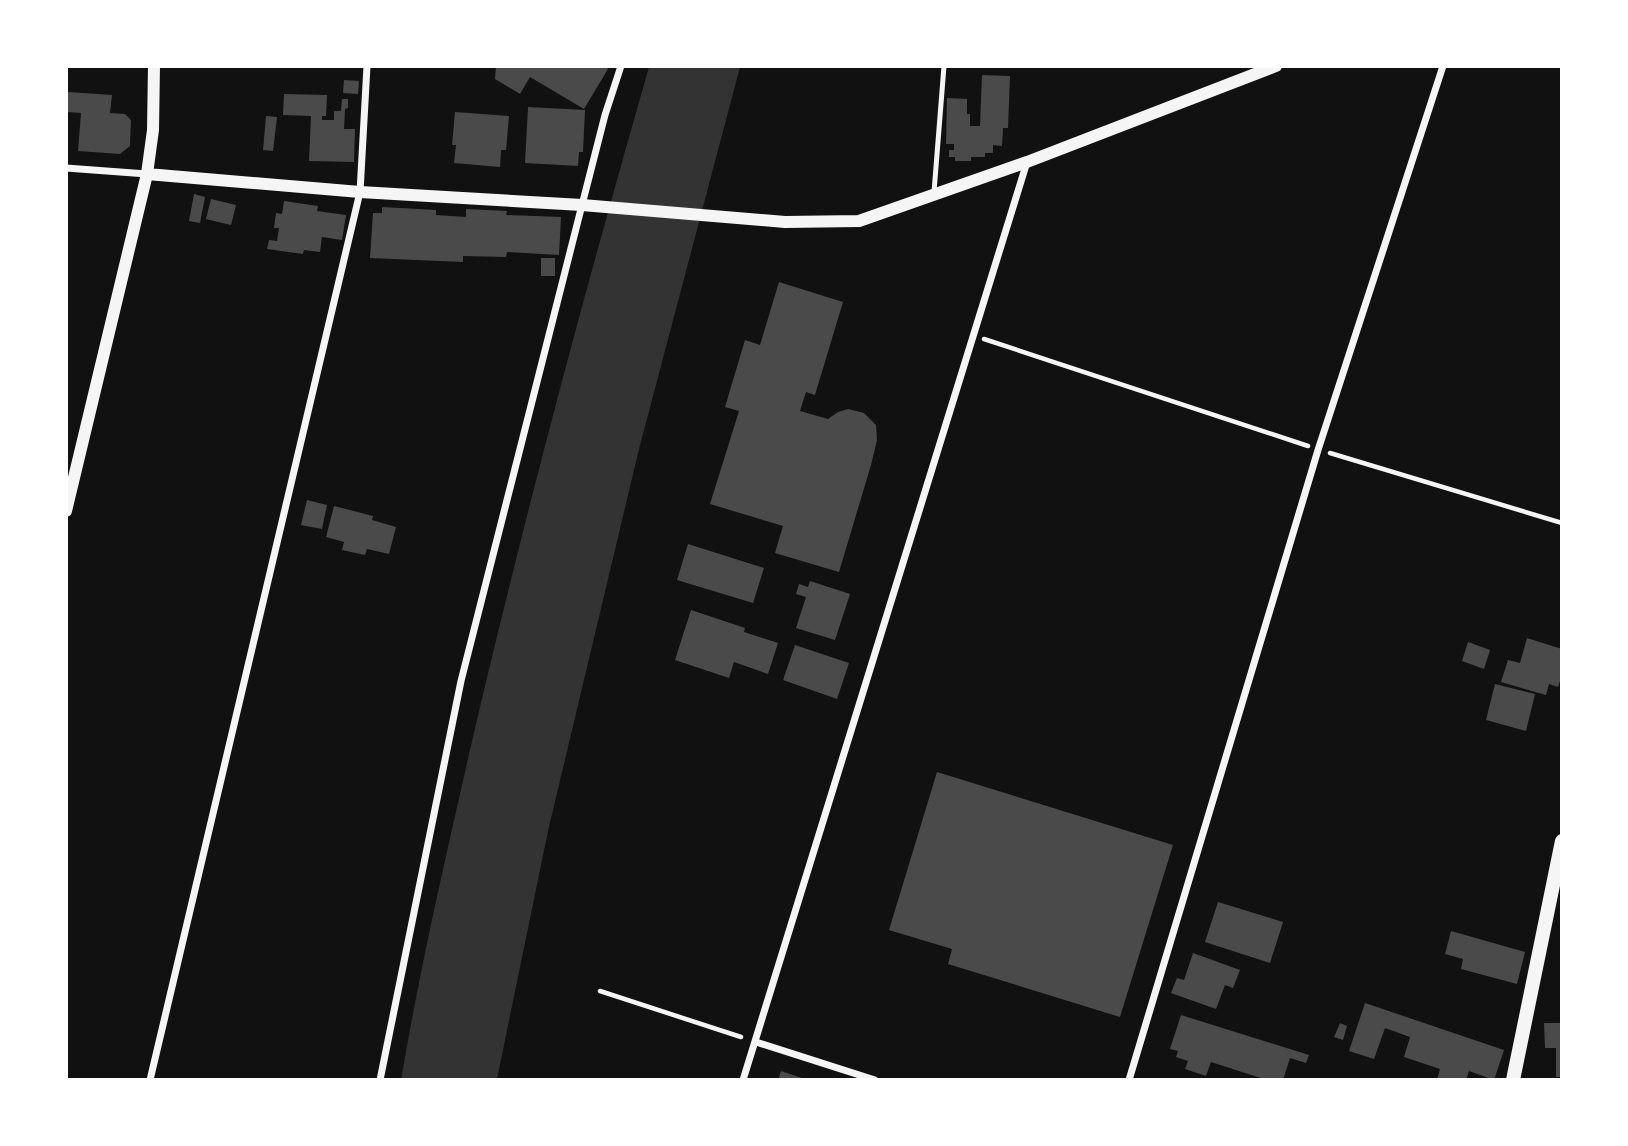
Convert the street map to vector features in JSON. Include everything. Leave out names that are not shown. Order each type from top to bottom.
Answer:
[{"type":"main road","points":[[1513,1080],[1562,841]]},
{"type":"street","points":[[66,511],[147,174],[153,130],[154,66]]},
{"type":"street","points":[[150,1080],[360,192],[368,66]]},
{"type":"street","points":[[380,1080],[461,681],[605,115],[621,66]]},
{"type":"street","points":[[66,167],[360,192],[582,205],[785,222],[859,221],[1027,162],[1276,66]]},
{"type":"street","points":[[1129,1080],[1318,450],[1443,66]]},
{"type":"street","points":[[743,1080],[1027,162]]},
{"type":"street","points":[[756,1042],[876,1080]]},
{"type":"lane","points":[[934,195],[944,66]]},
{"type":"path","points":[[973,336],[1318,450],[1562,523]]},
{"type":"path","points":[[600,990],[756,1042]]},
{"type":"shaded area","points":[[649,67],[740,67],[639,449],[548,831],[497,1079],[401,1080],[440,882],[509,588]]},
{"type":"building","points":[[496,66],[605,66],[608,69],[584,109],[530,77],[520,94],[495,79]]},
{"type":"building","points":[[982,75],[1010,76],[1008,128],[1003,128],[1002,146],[993,145],[993,153],[985,153],[985,157],[971,157],[971,161],[955,161],[955,157],[949,157],[949,150],[954,150],[954,144],[946,144],[947,98],[967,99],[970,126],[980,126]]},
{"type":"building","points":[[344,80],[359,81],[358,94],[343,93]]},
{"type":"building","points":[[68,92],[112,95],[110,113],[125,114],[131,120],[130,146],[120,154],[78,151],[81,113],[67,112]]},
{"type":"building","points":[[284,94],[327,95],[326,116],[322,116],[322,120],[334,120],[334,111],[341,111],[342,99],[348,99],[344,129],[355,129],[354,162],[309,161],[311,116],[283,115]]},
{"type":"building","points":[[528,107],[585,110],[583,152],[579,152],[578,166],[525,163]]},
{"type":"building","points":[[455,112],[509,116],[506,150],[501,150],[500,167],[454,163],[456,145],[452,145]]},
{"type":"building","points":[[266,116],[277,117],[273,151],[263,150]]},
{"type":"building","points":[[194,194],[205,197],[200,223],[189,221]]},
{"type":"building","points":[[211,199],[236,205],[231,225],[206,219]]},
{"type":"building","points":[[284,201],[318,206],[317,211],[346,215],[342,240],[322,237],[320,252],[304,250],[303,254],[267,249],[269,240],[277,241],[279,228],[274,228],[276,213],[282,214]]},
{"type":"building","points":[[382,207],[436,210],[436,215],[466,217],[466,209],[507,211],[506,215],[561,217],[559,255],[507,252],[506,257],[463,256],[463,262],[370,258],[373,213],[382,213]]},
{"type":"building","points":[[541,258],[555,258],[555,276],[541,276]]},
{"type":"building","points":[[779,282],[843,302],[815,395],[806,392],[800,411],[828,419],[848,409],[864,413],[876,425],[877,440],[871,465],[839,572],[775,553],[783,526],[710,504],[739,411],[725,407],[745,340],[760,345]]},
{"type":"building","points":[[307,500],[327,505],[322,529],[301,525]]},
{"type":"building","points":[[334,506],[373,516],[372,520],[396,527],[389,554],[367,549],[365,555],[342,550],[344,542],[326,537]]},
{"type":"building","points":[[688,544],[764,568],[753,603],[677,580]]},
{"type":"building","points":[[810,581],[850,594],[835,640],[796,628],[806,597],[796,594],[799,584],[808,587]]},
{"type":"building","points":[[691,610],[745,628],[744,632],[778,643],[768,674],[734,662],[729,678],[675,660]]},
{"type":"building","points":[[1527,638],[1562,649],[1562,675],[1558,687],[1549,684],[1546,695],[1501,682],[1508,660],[1520,663]]},
{"type":"building","points":[[1468,642],[1490,650],[1484,669],[1462,661]]},
{"type":"building","points":[[795,645],[849,663],[837,699],[783,680]]},
{"type":"building","points":[[1495,684],[1535,694],[1526,731],[1486,720]]},
{"type":"building","points":[[937,772],[1173,845],[1120,1017],[948,964],[952,949],[889,930]]},
{"type":"building","points":[[1218,902],[1283,922],[1270,963],[1205,942]]},
{"type":"building","points":[[1451,931],[1525,952],[1517,984],[1461,969],[1463,959],[1445,954]]},
{"type":"building","points":[[1193,953],[1240,970],[1233,988],[1225,985],[1216,1009],[1171,993],[1177,978],[1184,980]]},
{"type":"building","points":[[1365,1003],[1504,1050],[1494,1080],[1469,1071],[1466,1080],[1437,1080],[1440,1069],[1404,1057],[1410,1037],[1385,1028],[1374,1059],[1349,1051]]},
{"type":"building","points":[[1181,1015],[1309,1055],[1306,1063],[1290,1058],[1283,1080],[1267,1080],[1211,1062],[1206,1076],[1185,1069],[1188,1061],[1176,1057],[1178,1051],[1170,1049]]},
{"type":"building","points":[[1340,1023],[1347,1026],[1343,1040],[1334,1037]]},
{"type":"building","points":[[1544,1023],[1562,1023],[1562,1077],[1556,1077],[1556,1048],[1545,1048]]},
{"type":"building","points":[[781,1071],[805,1079],[805,1080],[778,1080]]}]
